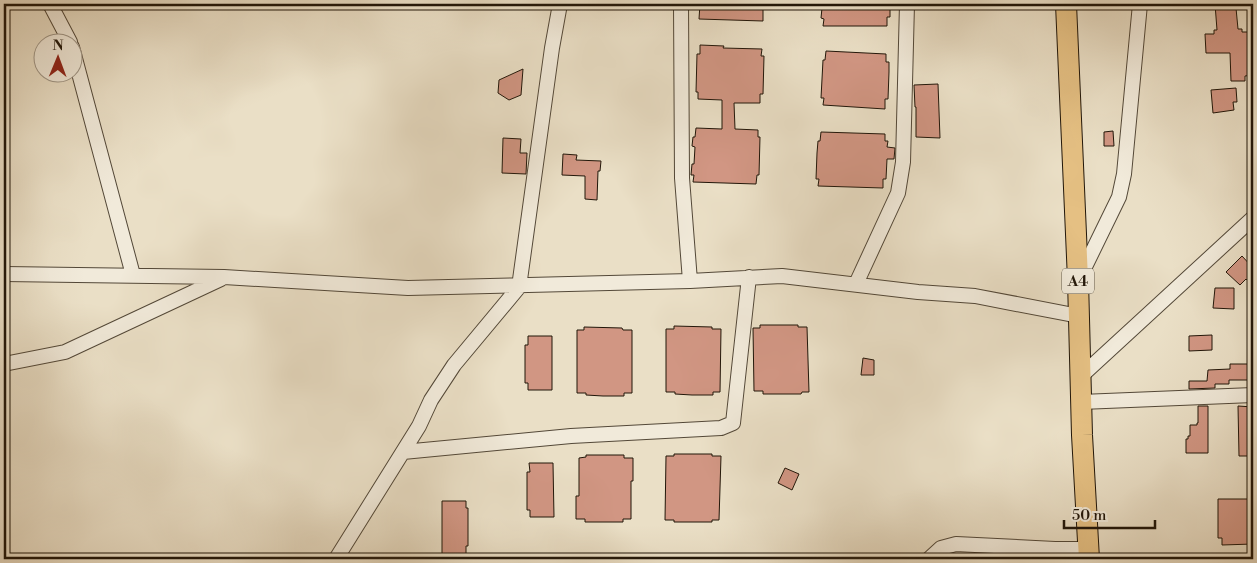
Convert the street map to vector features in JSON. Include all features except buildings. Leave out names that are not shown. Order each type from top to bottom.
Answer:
[{"type":"highway","name":"A4","points":[[1066,4],[1078,280],[1081,402],[1089,554]]},
{"type":"street","points":[[50,4],[65,32]]},
{"type":"street","points":[[336,559],[419,426],[431,400],[454,365],[518,286],[560,4]]},
{"type":"street","points":[[681,4],[682,178],[690,281]]},
{"type":"street","points":[[856,284],[898,193],[903,162],[907,4]]},
{"type":"street","points":[[1078,280],[1119,197],[1123,182],[1140,4]]},
{"type":"street","points":[[81,82],[134,275]]},
{"type":"street","points":[[1080,377],[1253,218]]},
{"type":"street","points":[[4,274],[224,277],[408,288],[690,281],[782,276],[918,292],[975,296],[1078,316]]},
{"type":"street","points":[[4,364],[65,352],[224,277]]},
{"type":"street","points":[[403,452],[572,436],[721,428],[733,423],[749,278]]},
{"type":"street","points":[[1081,402],[1253,395]]},
{"type":"street","points":[[929,559],[941,548],[956,544],[1055,549],[1089,554]]}]
